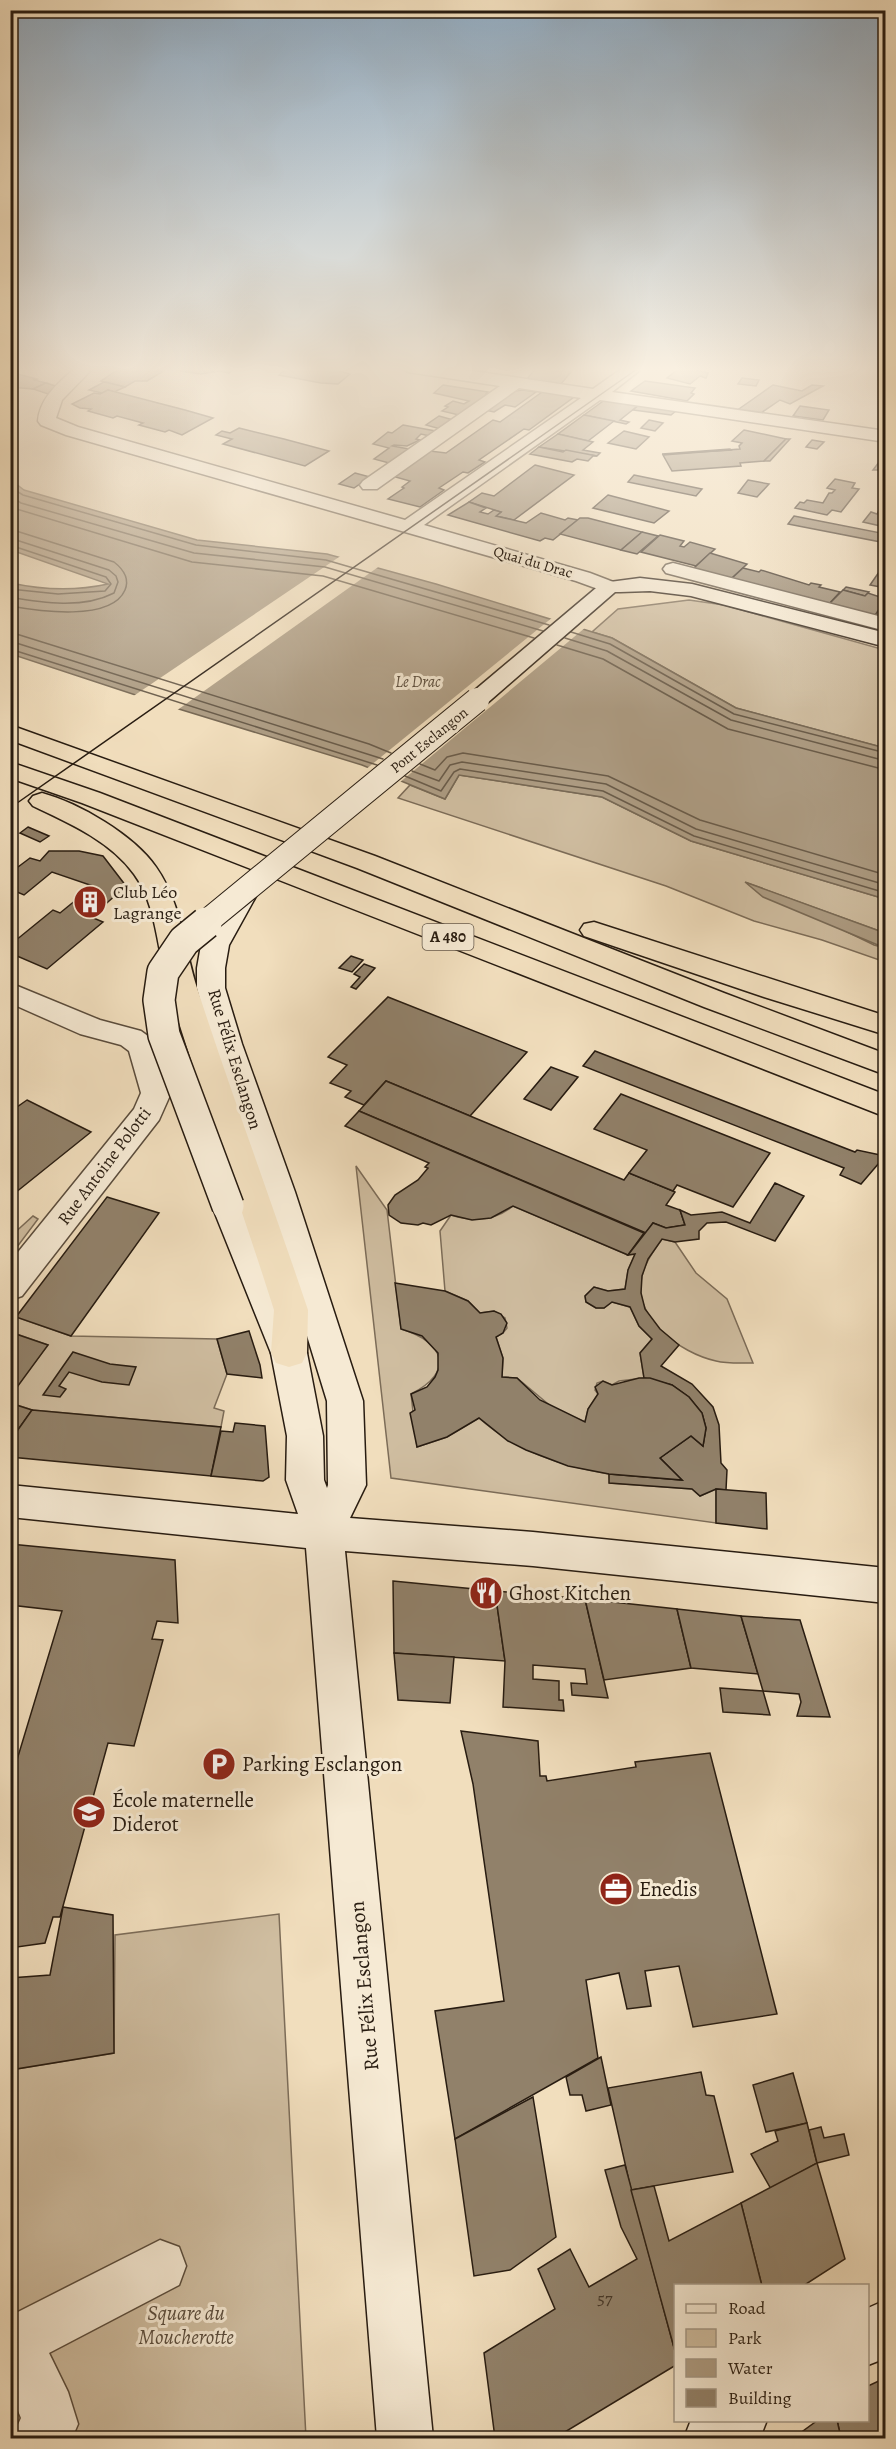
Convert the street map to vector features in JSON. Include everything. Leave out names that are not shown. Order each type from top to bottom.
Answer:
[{"type":"highway","name":"A 480","points":[[10,732],[366,862],[885,1065]]},
{"type":"highway","name":"A 480","points":[[10,769],[102,802],[885,1107]]},
{"type":"highway","points":[[10,787],[88,822],[125,849],[144,870],[157,890],[182,986],[291,1310],[289,1353]]},
{"type":"highway","points":[[366,862],[475,890],[885,1026]]},
{"type":"street","name":"Quai du Drac","points":[[248,481],[583,577],[602,594],[630,583],[665,585],[885,640]]},
{"type":"street","points":[[370,485],[375,481]]},
{"type":"street","points":[[408,527],[473,481]]},
{"type":"street","points":[[673,569],[885,625]]},
{"type":"street","name":"Pont Esclangon","points":[[247,889],[602,594]]},
{"type":"street","name":"Rue Félix Esclangon","points":[[247,889],[215,945],[211,968],[211,988],[227,1044],[279,1192],[345,1401],[347,1485],[324,1533]]},
{"type":"street","name":"Rue Félix Esclangon","points":[[247,889],[184,941],[163,972],[159,1000],[164,1035],[228,1206],[289,1353],[305,1436],[305,1480],[324,1533],[331,1634],[339,1698],[405,2439]]},
{"type":"street","name":"Rue Antoine Polotti","points":[[10,1287],[148,1113],[156,1093],[142,1046],[131,1038],[90,1027],[15,994]]},
{"type":"street","points":[[10,1500],[324,1533],[533,1549],[885,1586]]},
{"type":"street","points":[[40,2439],[50,2424],[43,2396],[27,2365],[10,2346],[160,2266]]},
{"type":"street","points":[[869,2337],[885,2327]]},
{"type":"street","points":[[712,2439],[738,2422]]},
{"type":"green space","points":[[689,600],[724,605],[885,650],[885,748],[736,708],[612,638],[592,632],[618,609]]},
{"type":"green space","points":[[459,775],[602,797],[691,841],[885,899],[885,933],[747,883],[874,945],[885,948],[885,962],[822,940],[754,921],[666,886],[398,798],[410,785],[445,799]]},
{"type":"green space","points":[[356,1166],[387,1210],[401,1329],[427,1342],[435,1349],[439,1358],[439,1367],[434,1376],[411,1394],[417,1447],[447,1437],[479,1418],[493,1430],[523,1448],[573,1467],[609,1474],[610,1483],[692,1489],[700,1496],[716,1489],[716,1523],[391,1478]]},
{"type":"green space","points":[[513,1206],[628,1255],[635,1254],[628,1270],[625,1289],[608,1291],[594,1287],[585,1296],[586,1302],[596,1308],[604,1308],[612,1302],[630,1307],[639,1326],[652,1339],[640,1353],[644,1378],[619,1381],[612,1385],[603,1381],[597,1383],[595,1390],[598,1394],[588,1409],[585,1422],[553,1408],[517,1378],[502,1377],[503,1358],[496,1337],[507,1328],[505,1318],[494,1311],[480,1313],[468,1301],[445,1291],[440,1231],[451,1215],[467,1219],[491,1218]]},
{"type":"green space","points":[[33,1216],[38,1219],[11,1255],[11,1236]]},
{"type":"green space","points":[[662,1239],[675,1242],[696,1273],[727,1299],[753,1363],[725,1363],[702,1357],[674,1342],[652,1319],[644,1306],[641,1291],[642,1276],[648,1261]]},
{"type":"green space","points":[[16,1317],[71,1336],[217,1339],[227,1374],[214,1408],[224,1411],[221,1427],[32,1410],[11,1403],[11,1393],[48,1345],[11,1332],[11,1325]]},
{"type":"green space","name":"Square du Moucherotte","points":[[279,1914],[306,2438],[11,2438],[10,2070],[114,2053],[115,1935]]},
{"type":"water","name":"Le Drac","points":[[13,481],[24,490],[197,540],[327,554],[436,584],[612,638],[736,708],[885,748],[885,899],[691,841],[602,797],[459,775],[445,799],[362,765],[169,706],[11,654],[11,583],[60,589],[108,584],[11,550]]},
{"type":"water","points":[[745,882],[885,933],[885,948],[763,897]]},
{"type":"pier","points":[[342,555],[381,565],[176,711],[132,697]]},
{"type":"pier","points":[[553,617],[586,627],[399,783],[365,770]]},
{"type":"building","points":[[343,481],[364,481],[354,488],[339,484]]},
{"type":"building","points":[[410,481],[449,481],[439,488],[444,490],[420,507],[388,499],[404,488],[402,487]]},
{"type":"building","points":[[513,481],[566,481],[514,520],[496,516],[501,512],[469,502],[482,493],[494,496]]},
{"type":"building","points":[[665,481],[702,489],[696,496],[628,482]]},
{"type":"building","points":[[747,481],[769,484],[757,497],[738,493]]},
{"type":"building","points":[[833,481],[846,481],[855,483],[852,488],[859,489],[841,512],[832,510],[827,515],[795,508],[800,502],[804,503],[807,500],[823,503],[829,493],[835,490],[827,488]]},
{"type":"building","points":[[608,495],[669,511],[654,523],[593,508]]},
{"type":"building","points":[[469,502],[486,508],[480,512],[488,514],[494,510],[501,512],[496,516],[526,523],[541,513],[565,520],[568,518],[578,520],[553,540],[545,538],[540,541],[448,515]]},
{"type":"building","points":[[880,509],[886,510],[885,527],[863,522],[871,512],[877,514]]},
{"type":"building","points":[[794,516],[886,534],[886,543],[788,524]]},
{"type":"building","points":[[580,518],[642,532],[621,550],[560,534]]},
{"type":"building","points":[[642,532],[658,536],[637,554],[621,550]]},
{"type":"building","points":[[660,535],[684,541],[680,546],[684,547],[690,542],[715,549],[696,566],[641,552]]},
{"type":"building","points":[[710,553],[747,564],[731,579],[694,568]]},
{"type":"building","points":[[886,562],[886,588],[870,585]]},
{"type":"building","points":[[743,568],[759,572],[761,570],[840,592],[828,605],[731,579]]},
{"type":"building","points":[[846,587],[869,592],[865,596],[843,590]]},
{"type":"building","points":[[843,590],[865,596],[868,593],[886,599],[874,617],[828,605]]},
{"type":"building","points":[[886,599],[886,620],[874,617]]},
{"type":"building","points":[[28,827],[49,836],[40,842],[20,833]]},
{"type":"building","name":"Club Léo Lagrange","points":[[49,851],[79,851],[103,856],[126,886],[91,917],[103,922],[47,969],[10,953],[10,945],[53,910],[60,913],[93,886],[52,872],[24,895],[10,889],[10,873],[30,858],[40,861]]},
{"type":"building","points":[[351,956],[363,960],[352,972],[339,968]]},
{"type":"building","points":[[364,964],[375,968],[356,989],[351,987],[360,977],[354,974]]},
{"type":"building","points":[[388,997],[527,1052],[470,1116],[386,1081],[364,1105],[345,1097],[351,1091],[330,1083],[347,1065],[328,1057]]},
{"type":"building","points":[[595,1051],[855,1152],[857,1150],[885,1156],[861,1184],[840,1175],[844,1168],[583,1066]]},
{"type":"building","points":[[551,1067],[578,1077],[551,1110],[524,1099]]},
{"type":"building","points":[[386,1081],[624,1180],[629,1173],[673,1191],[675,1192],[666,1205],[680,1210],[685,1225],[666,1228],[653,1223],[646,1233],[359,1111]]},
{"type":"building","points":[[621,1094],[770,1153],[733,1207],[677,1185],[673,1191],[629,1173],[647,1150],[594,1129]]},
{"type":"building","points":[[27,1100],[91,1132],[10,1197],[10,1106],[14,1109]]},
{"type":"building","points":[[359,1111],[644,1233],[628,1255],[513,1206],[491,1218],[472,1220],[451,1215],[431,1225],[401,1223],[389,1215],[388,1205],[395,1195],[418,1180],[428,1168],[425,1167],[429,1163],[345,1126]]},
{"type":"building","points":[[775,1183],[804,1196],[775,1241],[726,1222],[707,1223],[699,1231],[699,1239],[675,1242],[662,1239],[648,1259],[642,1276],[641,1293],[645,1309],[660,1329],[679,1345],[661,1366],[692,1384],[713,1407],[719,1425],[721,1463],[727,1470],[726,1490],[716,1489],[700,1496],[692,1489],[609,1483],[609,1474],[682,1480],[660,1458],[691,1436],[703,1446],[706,1428],[702,1413],[689,1397],[672,1385],[644,1378],[640,1353],[652,1339],[639,1326],[630,1307],[612,1302],[604,1308],[596,1308],[586,1302],[585,1296],[594,1287],[608,1291],[625,1289],[628,1270],[635,1254],[628,1255],[653,1223],[666,1228],[685,1225],[680,1210],[691,1215],[722,1212],[750,1223]]},
{"type":"building","points":[[107,1197],[159,1213],[71,1336],[16,1317]]},
{"type":"building","points":[[395,1283],[445,1291],[468,1301],[480,1313],[494,1311],[501,1314],[507,1323],[503,1333],[496,1337],[503,1358],[502,1377],[517,1378],[540,1400],[585,1422],[588,1409],[598,1394],[595,1387],[603,1381],[612,1385],[639,1378],[650,1378],[672,1385],[689,1397],[702,1413],[706,1428],[703,1446],[691,1436],[660,1458],[682,1480],[609,1474],[568,1466],[508,1441],[479,1418],[447,1437],[417,1447],[410,1413],[415,1410],[411,1394],[427,1387],[435,1377],[438,1370],[438,1353],[422,1336],[401,1329]]},
{"type":"building","points":[[249,1331],[262,1378],[227,1374],[217,1339]]},
{"type":"building","points":[[10,1332],[48,1345],[12,1394],[10,1393]]},
{"type":"building","points":[[73,1352],[110,1364],[136,1367],[129,1385],[102,1382],[69,1372],[59,1386],[66,1389],[60,1397],[43,1395]]},
{"type":"building","points":[[10,1403],[32,1410],[10,1441]]},
{"type":"building","points":[[32,1410],[221,1427],[211,1476],[10,1457],[10,1441]]},
{"type":"building","points":[[235,1423],[265,1426],[269,1477],[263,1481],[211,1476],[221,1431],[233,1432]]},
{"type":"building","points":[[716,1489],[766,1493],[767,1529],[716,1523]]},
{"type":"building","points":[[10,1544],[175,1560],[178,1623],[157,1621],[152,1639],[163,1640],[134,1746],[108,1743],[60,1917],[53,1917],[45,1943],[10,1948],[10,1783],[62,1611],[10,1605]]},
{"type":"building","points":[[393,1581],[495,1591],[505,1661],[394,1653]]},
{"type":"building","points":[[495,1591],[585,1599],[608,1698],[572,1695],[571,1683],[587,1684],[585,1669],[533,1665],[533,1679],[559,1681],[559,1700],[563,1700],[564,1711],[503,1707],[505,1661]]},
{"type":"building","points":[[585,1599],[677,1609],[691,1668],[604,1680]]},
{"type":"building","points":[[677,1609],[741,1616],[758,1674],[691,1668]]},
{"type":"building","points":[[741,1616],[800,1620],[830,1717],[797,1716],[801,1702],[799,1694],[763,1691]]},
{"type":"building","points":[[394,1653],[454,1657],[450,1703],[398,1700]]},
{"type":"building","points":[[720,1688],[763,1691],[770,1715],[723,1712]]},
{"type":"building","name":"Enedis","points":[[461,1731],[538,1741],[540,1776],[546,1776],[547,1781],[636,1767],[635,1762],[710,1753],[777,2014],[693,2027],[679,1966],[645,1971],[651,2006],[627,2009],[619,1973],[586,1980],[598,2058],[455,2139],[435,2011],[504,2001],[473,1784]]},
{"type":"building","points":[[63,1907],[113,1915],[114,2053],[10,2070],[10,1978],[50,1975]]},
{"type":"building","points":[[601,2057],[611,2105],[586,2111],[582,2095],[570,2095],[566,2077]]},
{"type":"building","points":[[701,2072],[706,2095],[714,2096],[733,2172],[631,2190],[608,2088]]},
{"type":"building","points":[[793,2073],[807,2123],[766,2132],[753,2085]]},
{"type":"building","points":[[533,2097],[556,2237],[510,2270],[474,2276],[455,2139]]},
{"type":"building","points":[[807,2123],[817,2163],[771,2189],[751,2154],[778,2141],[775,2131]]},
{"type":"building","points":[[821,2127],[824,2138],[844,2134],[849,2155],[817,2163],[809,2130]]},
{"type":"building","points":[[817,2163],[845,2259],[806,2284],[761,2284],[741,2203]]},
{"type":"building","points":[[625,2165],[674,2348],[674,2366],[555,2438],[495,2438],[484,2353],[555,2309],[538,2269],[570,2249],[589,2287],[637,2259],[621,2227],[605,2170]]},
{"type":"building","points":[[654,2186],[669,2241],[741,2203],[761,2284],[674,2284],[674,2348],[631,2190]]},
{"type":"building","points":[[886,2374],[886,2438],[841,2438],[837,2422],[869,2422],[869,2386],[881,2380],[879,2377]]},
{"type":"building","points":[[815,2422],[837,2422],[841,2438],[789,2438],[796,2436]]},
{"type":"tram line","points":[[10,808],[477,481]]},
{"type":"place","name":"Club Léo Lagrange","points":[[90,902]]},
{"type":"place","name":"Ghost Kitchen","points":[[486,1593]]},
{"type":"place","name":"Parking Esclangon","points":[[219,1764]]},
{"type":"place","name":"École maternelle Diderot","points":[[89,1812]]},
{"type":"place","name":"Enedis","points":[[616,1889]]}]
